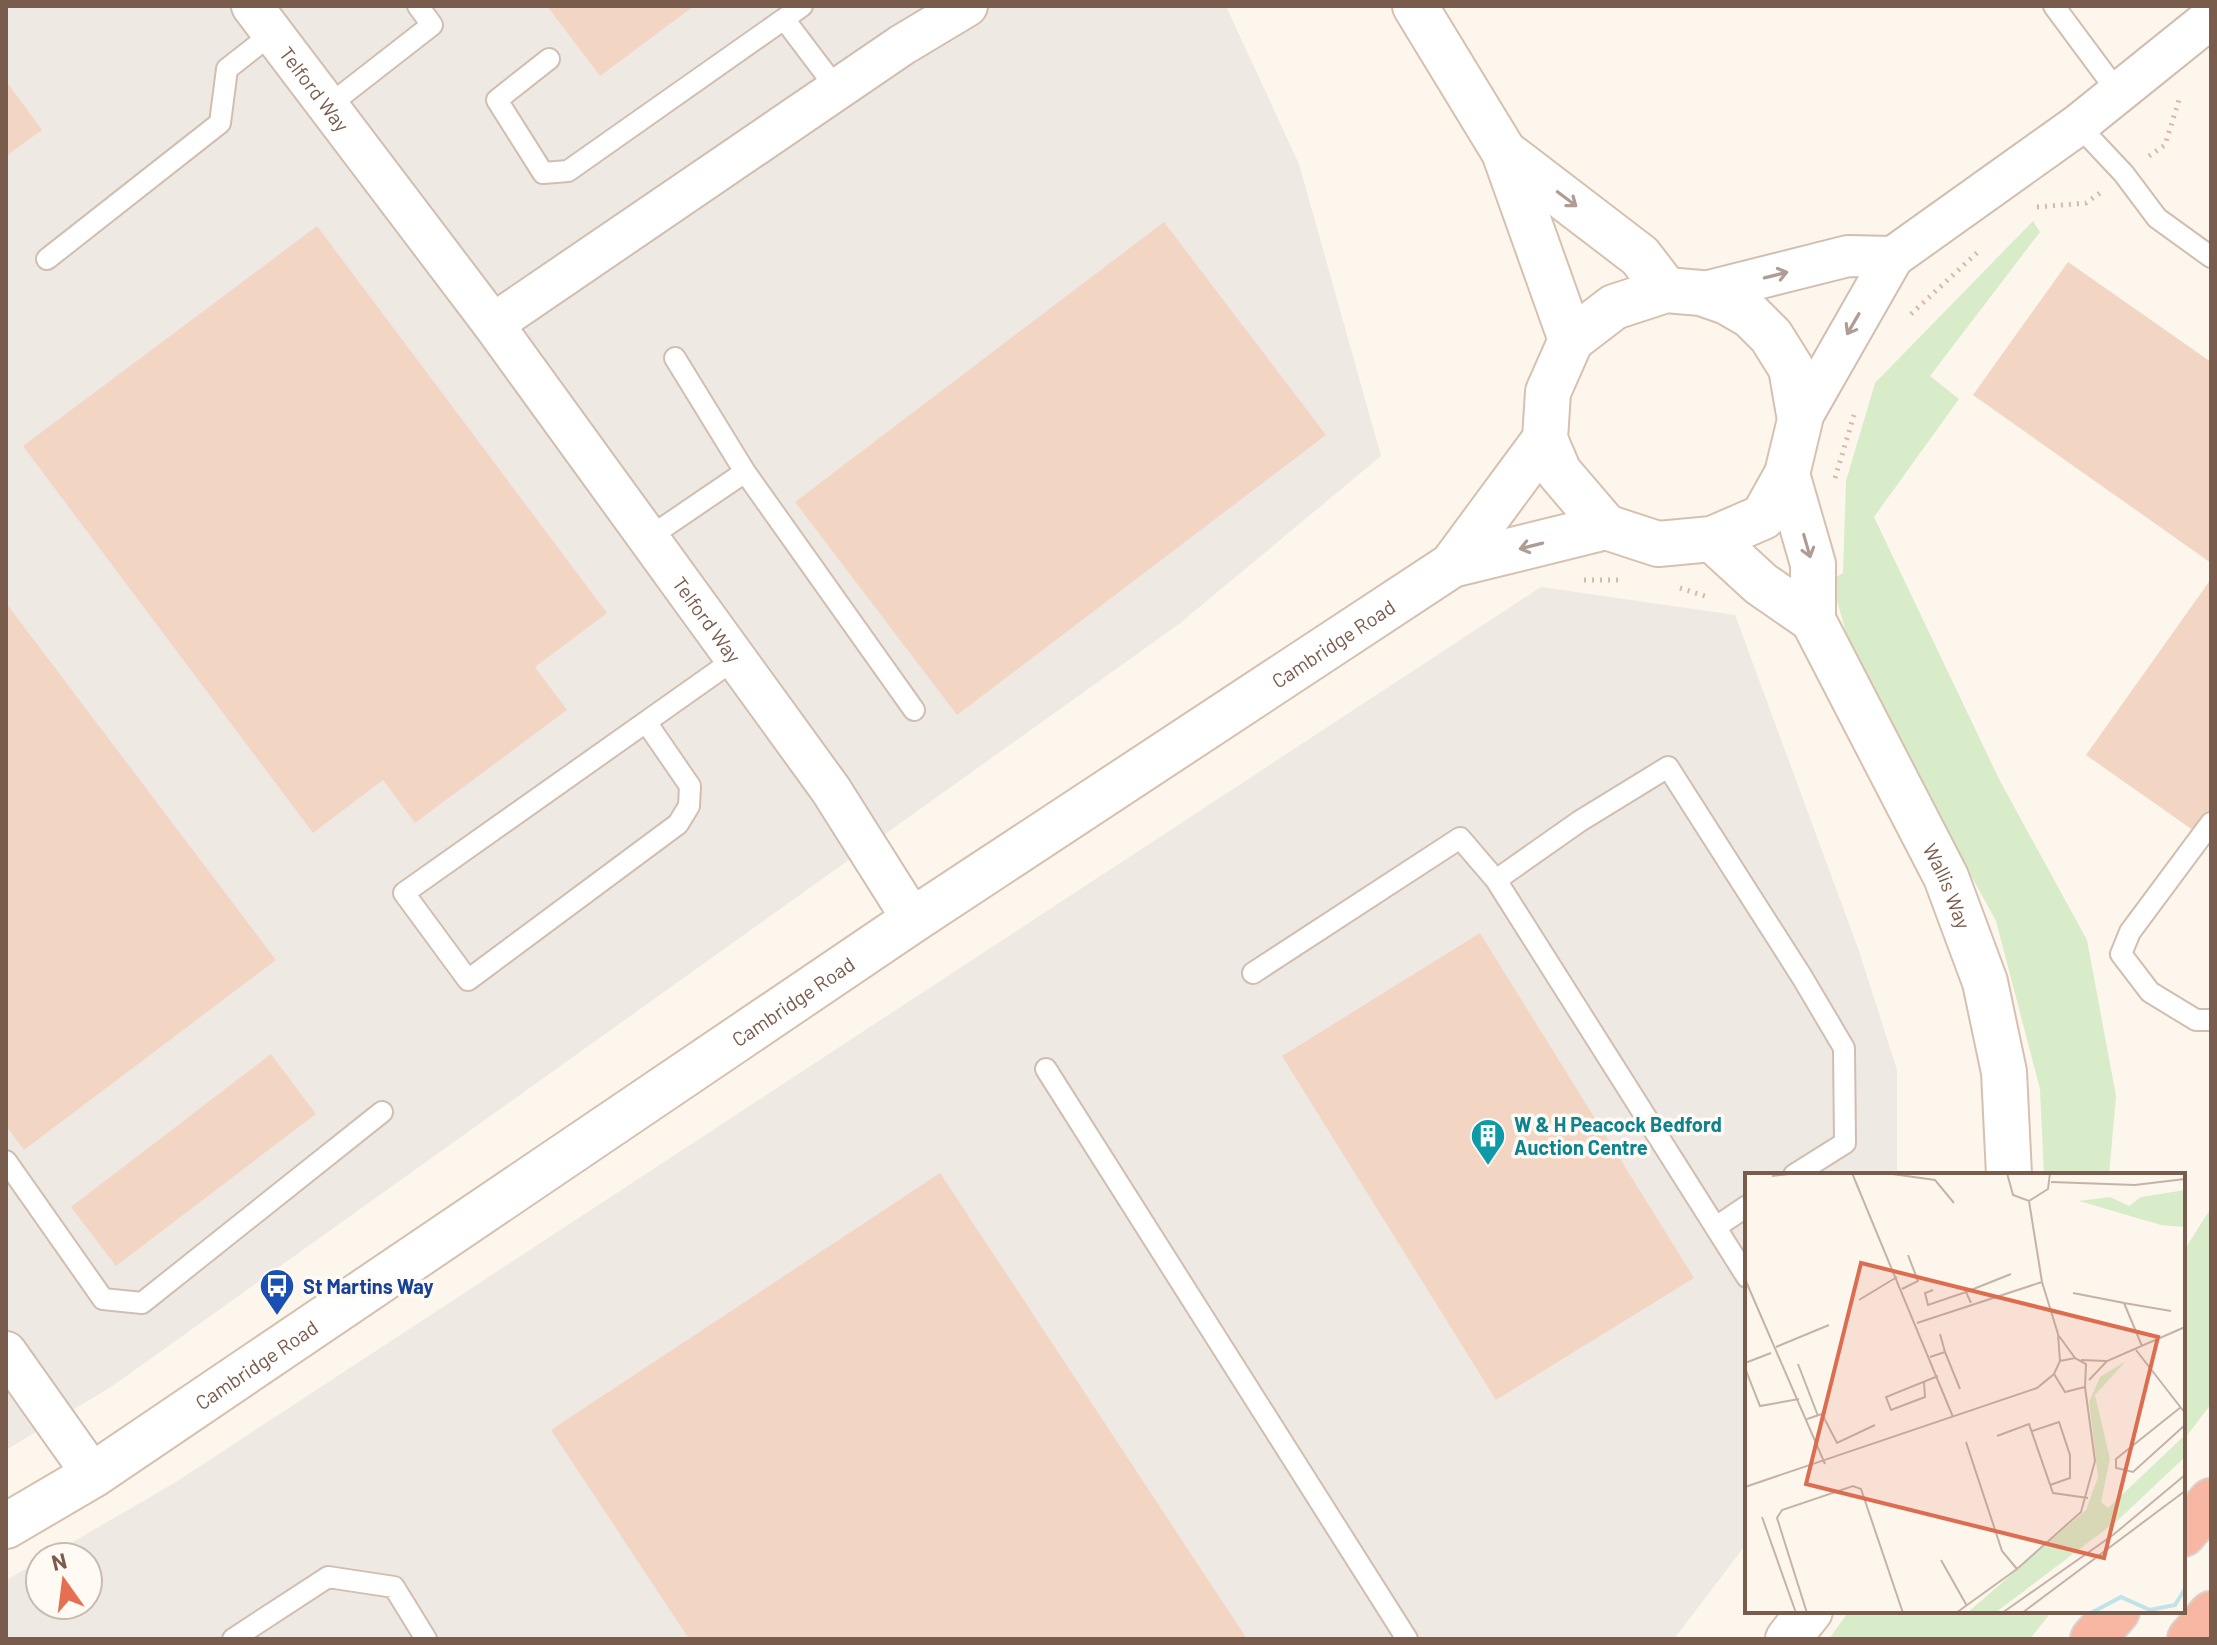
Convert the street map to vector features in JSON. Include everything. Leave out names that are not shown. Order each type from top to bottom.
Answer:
[{"type":"highway","points":[[2185,1532],[2211,1501]]},
{"type":"highway","points":[[2093,1639],[2115,1613]]},
{"type":"highway","points":[[2190,1639],[2211,1614]]},
{"type":"street","points":[[493,324],[902,45],[967,6]]},
{"type":"street","points":[[1415,6],[1504,152],[1571,340]]},
{"type":"street","points":[[1893,257],[1848,256],[1614,307],[1571,340],[1548,392],[1545,439],[1559,472],[1606,527],[1658,544],[1712,539],[1763,517],[1787,474],[1800,420],[1893,257],[2078,125],[2211,18]]},
{"type":"street","name":"Telford Way","points":[[262,20],[493,324],[831,790],[913,920]]},
{"type":"street","points":[[1504,152],[1683,292],[1727,302],[1751,316],[1771,336],[1791,368],[1800,420]]},
{"type":"street","name":"Cambridge Road","points":[[6,1526],[93,1475],[913,920],[1452,565],[1545,439]]},
{"type":"street","name":"Wallis Way","points":[[1787,474],[1813,564],[1813,620],[1946,877],[1985,982],[2004,1072],[2009,1173]]},
{"type":"street","points":[[1452,565],[1606,527]]},
{"type":"street","name":"Wallis Way","points":[[1712,539],[1761,584],[1813,620]]},
{"type":"street","points":[[6,1352],[93,1475]]},
{"type":"street","points":[[1788,1639],[1808,1613]]},
{"type":"lane","points":[[328,106],[432,25],[418,6]]},
{"type":"lane","points":[[549,59],[497,100],[543,173],[568,171],[802,6]]},
{"type":"lane","points":[[2054,6],[2117,91]]},
{"type":"lane","points":[[784,19],[837,89]]},
{"type":"lane","points":[[47,259],[220,123],[227,69],[262,20]]},
{"type":"lane","points":[[2078,125],[2124,174],[2157,218],[2211,257]]},
{"type":"lane","points":[[675,358],[745,472],[914,710]]},
{"type":"lane","points":[[648,538],[745,472]]},
{"type":"lane","points":[[646,722],[690,786],[689,806],[678,824],[468,980],[404,893],[735,659]]},
{"type":"lane","points":[[1496,880],[1580,821],[1668,767],[1844,1048],[1845,1143],[1797,1173]]},
{"type":"lane","points":[[2211,823],[2130,932],[2121,954],[2150,992],[2196,1020],[2211,1020]]},
{"type":"lane","points":[[1253,973],[1460,838],[1496,880],[1745,1274]]},
{"type":"lane","points":[[1046,1069],[1407,1639]]},
{"type":"lane","points":[[6,1161],[103,1299],[142,1303],[382,1112]]},
{"type":"lane","points":[[1716,1227],[1745,1207]]},
{"type":"lane","points":[[233,1639],[328,1577],[394,1587],[426,1639]]},
{"type":"path","points":[[2165,145],[2182,89]]},
{"type":"path","points":[[2026,208],[2086,203]]},
{"type":"path","points":[[1909,315],[1991,240]]},
{"type":"path","points":[[1834,480],[1855,414]]},
{"type":"shaded area","points":[[6,6],[1226,6],[1299,164],[1381,456],[1179,624],[111,1387],[6,1450]]},
{"type":"shaded area","points":[[1541,587],[1735,615],[1858,948],[1897,1070],[1897,1173],[1745,1173],[1745,1546],[1674,1639],[6,1639],[6,1580],[24,1570],[24,1621],[104,1621],[104,1541],[75,1541],[176,1482]]},
{"type":"green space","points":[[2033,221],[2040,232],[1930,376],[1959,399],[1874,517],[2000,781],[2087,940],[2116,1096],[2109,1173],[2044,1173],[2040,1089],[1996,921],[1856,667],[1831,580],[1843,573],[1846,481],[1875,383]]},
{"type":"green space","points":[[2211,1208],[2211,1404],[2185,1438],[2185,1249]]},
{"type":"green space","points":[[1848,1613],[2050,1613],[2030,1639],[1829,1639]]},
{"type":"building","points":[[547,6],[694,6],[600,76]]},
{"type":"building","points":[[6,81],[42,130],[6,156]]},
{"type":"building","points":[[1164,222],[1326,435],[957,715],[795,502]]},
{"type":"building","points":[[317,226],[607,613],[535,667],[567,710],[415,823],[383,780],[313,833],[23,446]]},
{"type":"building","points":[[2068,262],[2211,362],[2211,563],[1973,395]]},
{"type":"building","points":[[2211,579],[2211,813],[2197,833],[2086,755]]},
{"type":"building","points":[[6,603],[276,960],[24,1150],[6,1126]]},
{"type":"building","name":"W & H Peacock Bedford Auction Centre","points":[[1480,933],[1694,1278],[1496,1400],[1282,1056]]},
{"type":"building","points":[[271,1054],[316,1114],[116,1266],[71,1207]]},
{"type":"building","points":[[940,1173],[1247,1639],[689,1639],[551,1430]]},
{"type":"place","name":"W & H Peacock Bedford Auction Centre","points":[[1488,1167]]},
{"type":"place","name":"St Martins Way","points":[[277,1317]]}]
